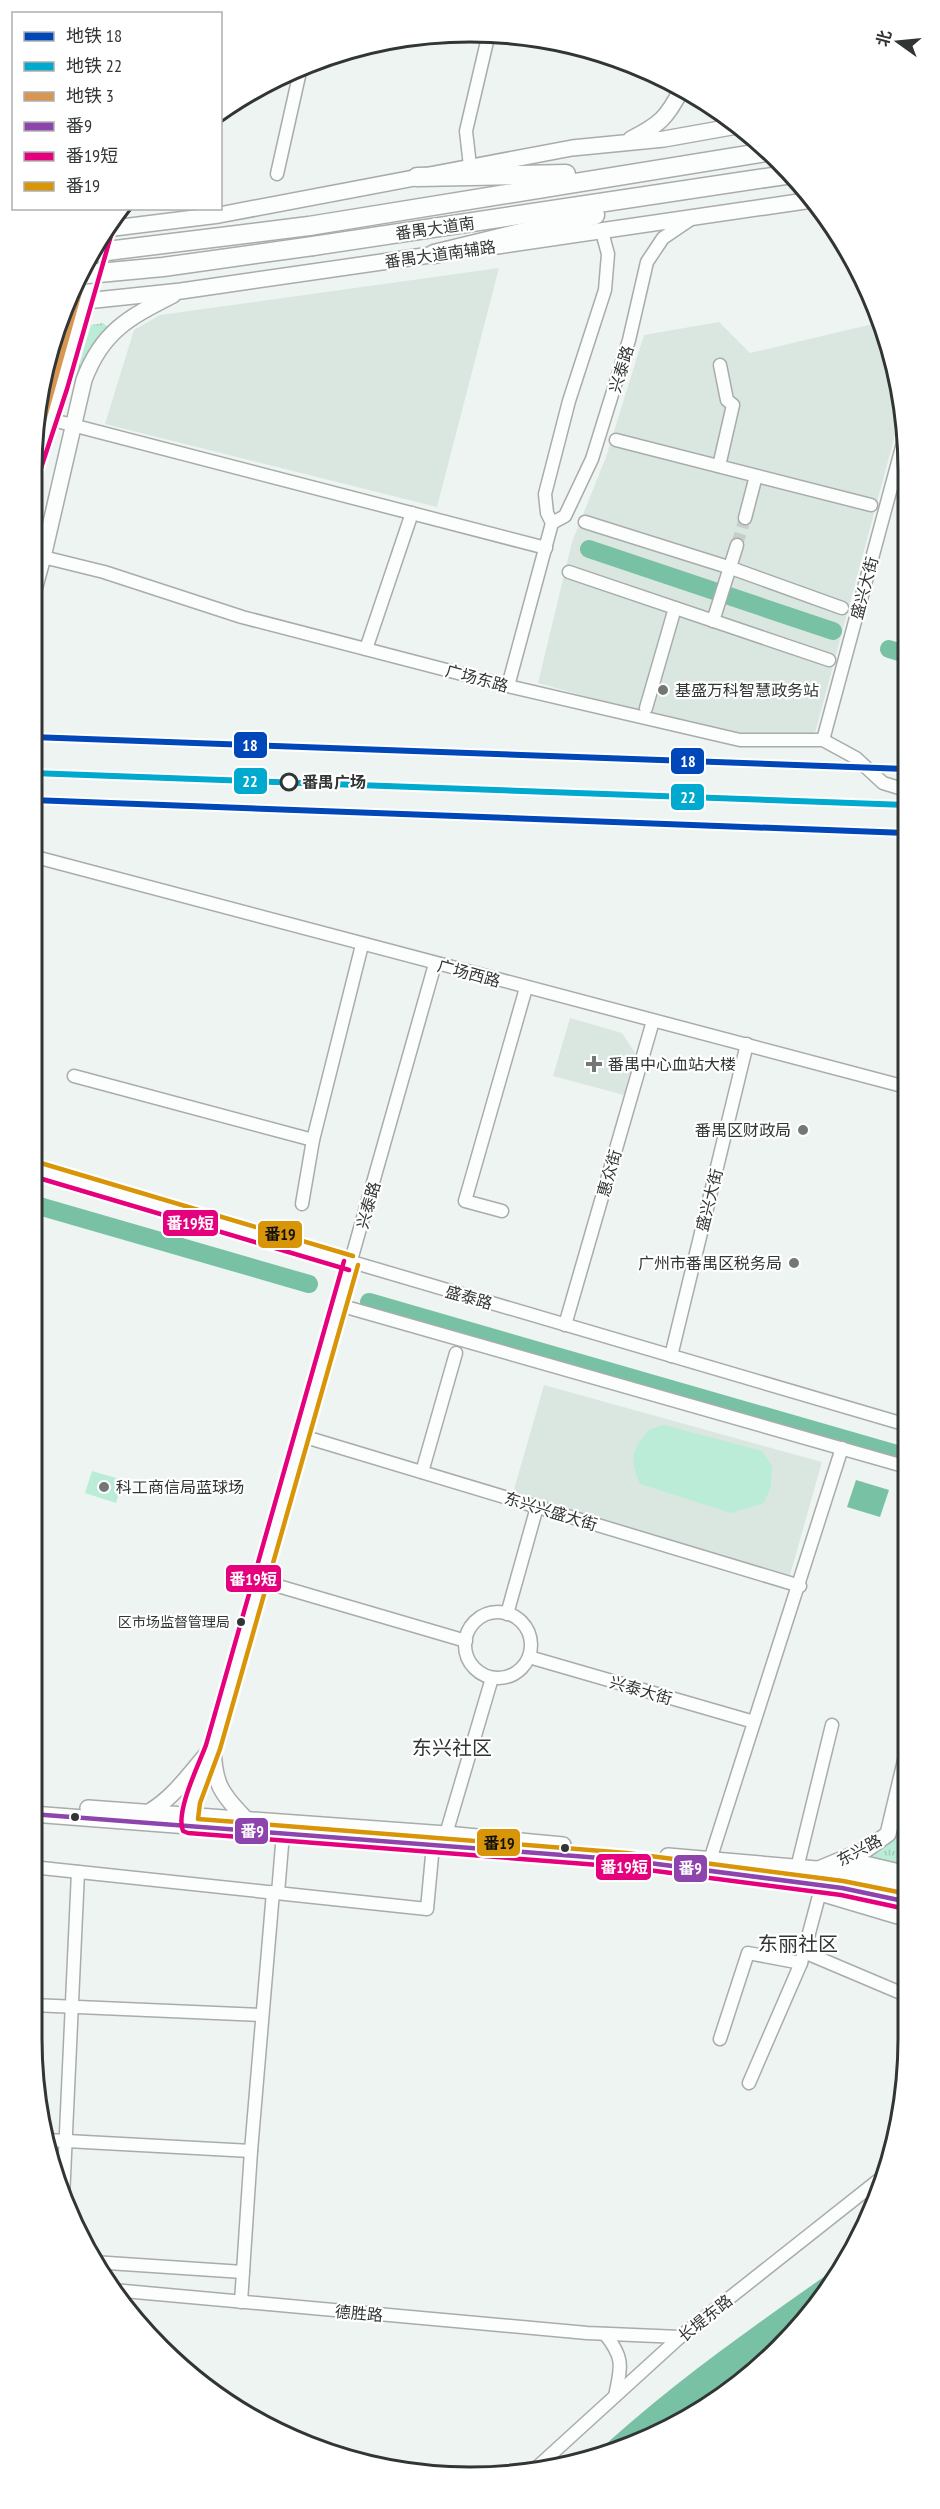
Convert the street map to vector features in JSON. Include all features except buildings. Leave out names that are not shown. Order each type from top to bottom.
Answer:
[{"type":"highway","name":"番禺大道南","points":[[98,258],[758,153]]},
{"type":"highway","points":[[417,177],[637,172]]},
{"type":"highway","name":"番禺大道南","points":[[90,274],[162,267],[313,246],[781,176]]},
{"type":"highway","points":[[434,254],[523,231],[734,183]]},
{"type":"main road","points":[[624,143],[656,127],[668,115],[678,96]]},
{"type":"main road","points":[[117,228],[219,215],[572,148],[664,139],[728,128]]},
{"type":"main road","name":"番禺大道南辅路","points":[[77,301],[181,291],[803,201]]},
{"type":"main road","points":[[208,210],[219,215]]},
{"type":"main road","points":[[44,436],[90,274]]},
{"type":"main road","points":[[42,564],[84,380],[90,363],[118,327],[131,316],[181,291]]},
{"type":"main road","points":[[149,1812],[163,1804],[178,1790],[213,1747]]},
{"type":"main road","points":[[213,1747],[214,1772],[231,1804],[245,1818]]},
{"type":"main road","name":"东兴路","points":[[817,1869],[867,1849],[888,1834],[898,1792]]},
{"type":"main road","points":[[42,1811],[149,1812],[283,1833],[626,1860],[842,1888],[898,1900]]},
{"type":"main road","points":[[42,1812],[190,1820],[245,1818],[446,1834],[817,1869],[898,1885]]},
{"type":"main road","points":[[834,1863],[861,1863],[898,1872]]},
{"type":"main road","points":[[769,1878],[898,1916]]},
{"type":"street","points":[[470,166],[466,131],[487,43]]},
{"type":"street","points":[[278,174],[299,78]]},
{"type":"street","name":"兴泰路","points":[[552,524],[565,516],[592,459],[629,340],[647,261],[663,238],[691,219]]},
{"type":"street","name":"兴泰路","points":[[508,686],[552,524],[547,513],[545,494],[569,402],[604,290],[608,254],[603,232]]},
{"type":"street","points":[[719,466],[733,405],[727,400],[720,365]]},
{"type":"street","points":[[49,419],[546,548]]},
{"type":"street","points":[[616,440],[871,505]]},
{"type":"street","name":"盛兴大街","points":[[823,740],[898,463]]},
{"type":"street","points":[[745,518],[756,476]]},
{"type":"street","points":[[366,649],[412,513]]},
{"type":"street","points":[[585,522],[730,568],[842,608]]},
{"type":"street","points":[[713,621],[737,545]]},
{"type":"street","name":"广场东路","points":[[44,557],[104,572],[242,617],[508,686],[740,740],[823,740],[856,758],[883,783],[898,788]]},
{"type":"street","points":[[569,572],[829,660]]},
{"type":"street","points":[[646,708],[675,608]]},
{"type":"street","name":"广场西路","points":[[42,859],[898,1085]]},
{"type":"street","points":[[302,1204],[313,1140],[362,945]]},
{"type":"street","name":"兴泰路","points":[[190,1820],[261,1581],[435,964]]},
{"type":"street","points":[[502,1211],[465,1201],[526,988]]},
{"type":"street","name":"惠众街","points":[[565,1325],[653,1021]]},
{"type":"street","name":"盛兴大街","points":[[671,1356],[747,1044]]},
{"type":"street","points":[[74,1076],[313,1140]]},
{"type":"street","name":"盛泰路","points":[[42,1171],[898,1422]]},
{"type":"street","points":[[339,1305],[898,1464]]},
{"type":"street","points":[[422,1472],[456,1353]]},
{"type":"street","name":"东兴兴盛大街","points":[[302,1436],[800,1586]]},
{"type":"street","points":[[710,1860],[800,1586],[842,1448]]},
{"type":"street","points":[[507,1614],[537,1507]]},
{"type":"street","points":[[261,1581],[466,1641]]},
{"type":"street","points":[[488,1614],[507,1614],[517,1618],[530,1635],[529,1657],[525,1665],[512,1676],[492,1678],[483,1674],[469,1660],[466,1641],[468,1632],[480,1618],[488,1614]]},
{"type":"street","name":"兴泰大街","points":[[529,1657],[754,1722]]},
{"type":"street","points":[[446,1834],[492,1678]]},
{"type":"street","points":[[797,1868],[832,1725]]},
{"type":"street","points":[[242,2302],[262,2015],[283,1833]]},
{"type":"street","points":[[42,1868],[427,1909],[433,1845]]},
{"type":"street","points":[[65,2176],[78,1872]]},
{"type":"street","points":[[749,2083],[802,1958],[820,1892]]},
{"type":"street","points":[[720,2039],[748,1953],[802,1958],[898,1992]]},
{"type":"street","points":[[42,2006],[262,2015]]},
{"type":"street","points":[[55,2140],[251,2151]]},
{"type":"street","name":"长堤东路","points":[[545,2460],[680,2337],[872,2185]]},
{"type":"street","points":[[105,2263],[243,2272]]},
{"type":"street","name":"德胜路","points":[[124,2291],[605,2334],[680,2337]]},
{"type":"street","points":[[605,2334],[618,2350],[620,2370],[615,2396]]},
{"type":"shaded area","points":[[499,268],[437,507],[105,424],[134,330],[160,315]]},
{"type":"shaded area","points":[[719,322],[750,353],[872,324],[890,387],[896,432],[814,737],[734,732],[680,723],[538,683],[572,542],[606,457],[644,335]]},
{"type":"shaded area","name":"番禺中心血站大楼","points":[[570,1018],[622,1033],[635,1053],[624,1095],[553,1076]]},
{"type":"shaded area","points":[[544,1385],[822,1462],[790,1575],[513,1493]]},
{"type":"shaded area","points":[[856,1480],[889,1490],[880,1517],[847,1507]]},
{"type":"shaded area","points":[[828,2274],[810,2300],[773,2342],[731,2379],[684,2410],[606,2445],[682,2380]]},
{"type":"green space","points":[[103,323],[109,328],[79,381],[74,382],[91,325]]},
{"type":"green space","points":[[664,1425],[762,1451],[772,1466],[771,1486],[764,1503],[731,1513],[640,1484],[633,1461],[636,1449],[650,1429]]},
{"type":"green space","name":"科工商信局蓝球场","points":[[92,1471],[123,1480],[116,1503],[85,1493]]},
{"type":"green space","points":[[898,1833],[898,1869],[856,1860]]},
{"type":"waterway","points":[[589,549],[833,631]]},
{"type":"waterway","points":[[889,649],[898,652]]},
{"type":"waterway","points":[[42,1207],[309,1284]]},
{"type":"waterway","points":[[369,1302],[898,1454]]},
{"type":"tunnel","points":[[737,545],[745,518]]},
{"type":"metro line","name":"3","points":[[47,407],[76,304]]},
{"type":"metro line","name":"18","points":[[42,737],[898,769]]},
{"type":"metro line","name":"22","points":[[42,773],[898,805]]},
{"type":"metro line","name":"18","points":[[42,800],[898,833]]},
{"type":"transit line","name":"番19短","points":[[42,464],[67,389],[110,238]]},
{"type":"transit line","name":"番19","points":[[42,1163],[353,1256]]},
{"type":"transit line","name":"番19短","points":[[42,1179],[349,1270]]},
{"type":"transit line","name":"番19短","points":[[344,1261],[206,1745],[185,1800],[181,1823],[183,1831],[625,1867],[841,1895],[898,1907]]},
{"type":"transit line","name":"番19","points":[[358,1265],[220,1749],[200,1803],[198,1819],[627,1853],[843,1881],[898,1892]]},
{"type":"transit line","name":"番9","points":[[42,1815],[626,1860],[842,1888],[898,1900]]},
{"type":"place","name":"基盛万科智慧政务站","points":[[663,690]]},
{"type":"place","name":"番禺广场","points":[[289,782]]},
{"type":"place","name":"番禺中心血站大楼","points":[[594,1064]]},
{"type":"place","name":"番禺区财政局","points":[[803,1130]]},
{"type":"place","name":"广州市番禺区税务局","points":[[794,1263]]},
{"type":"place","name":"科工商信局蓝球场","points":[[104,1487]]},
{"type":"place","name":"区市场监督管理局","points":[[241,1622]]},
{"type":"district","name":"东兴社区","points":[[452,1748]]},
{"type":"district","name":"东丽社区","points":[[798,1944]]}]
